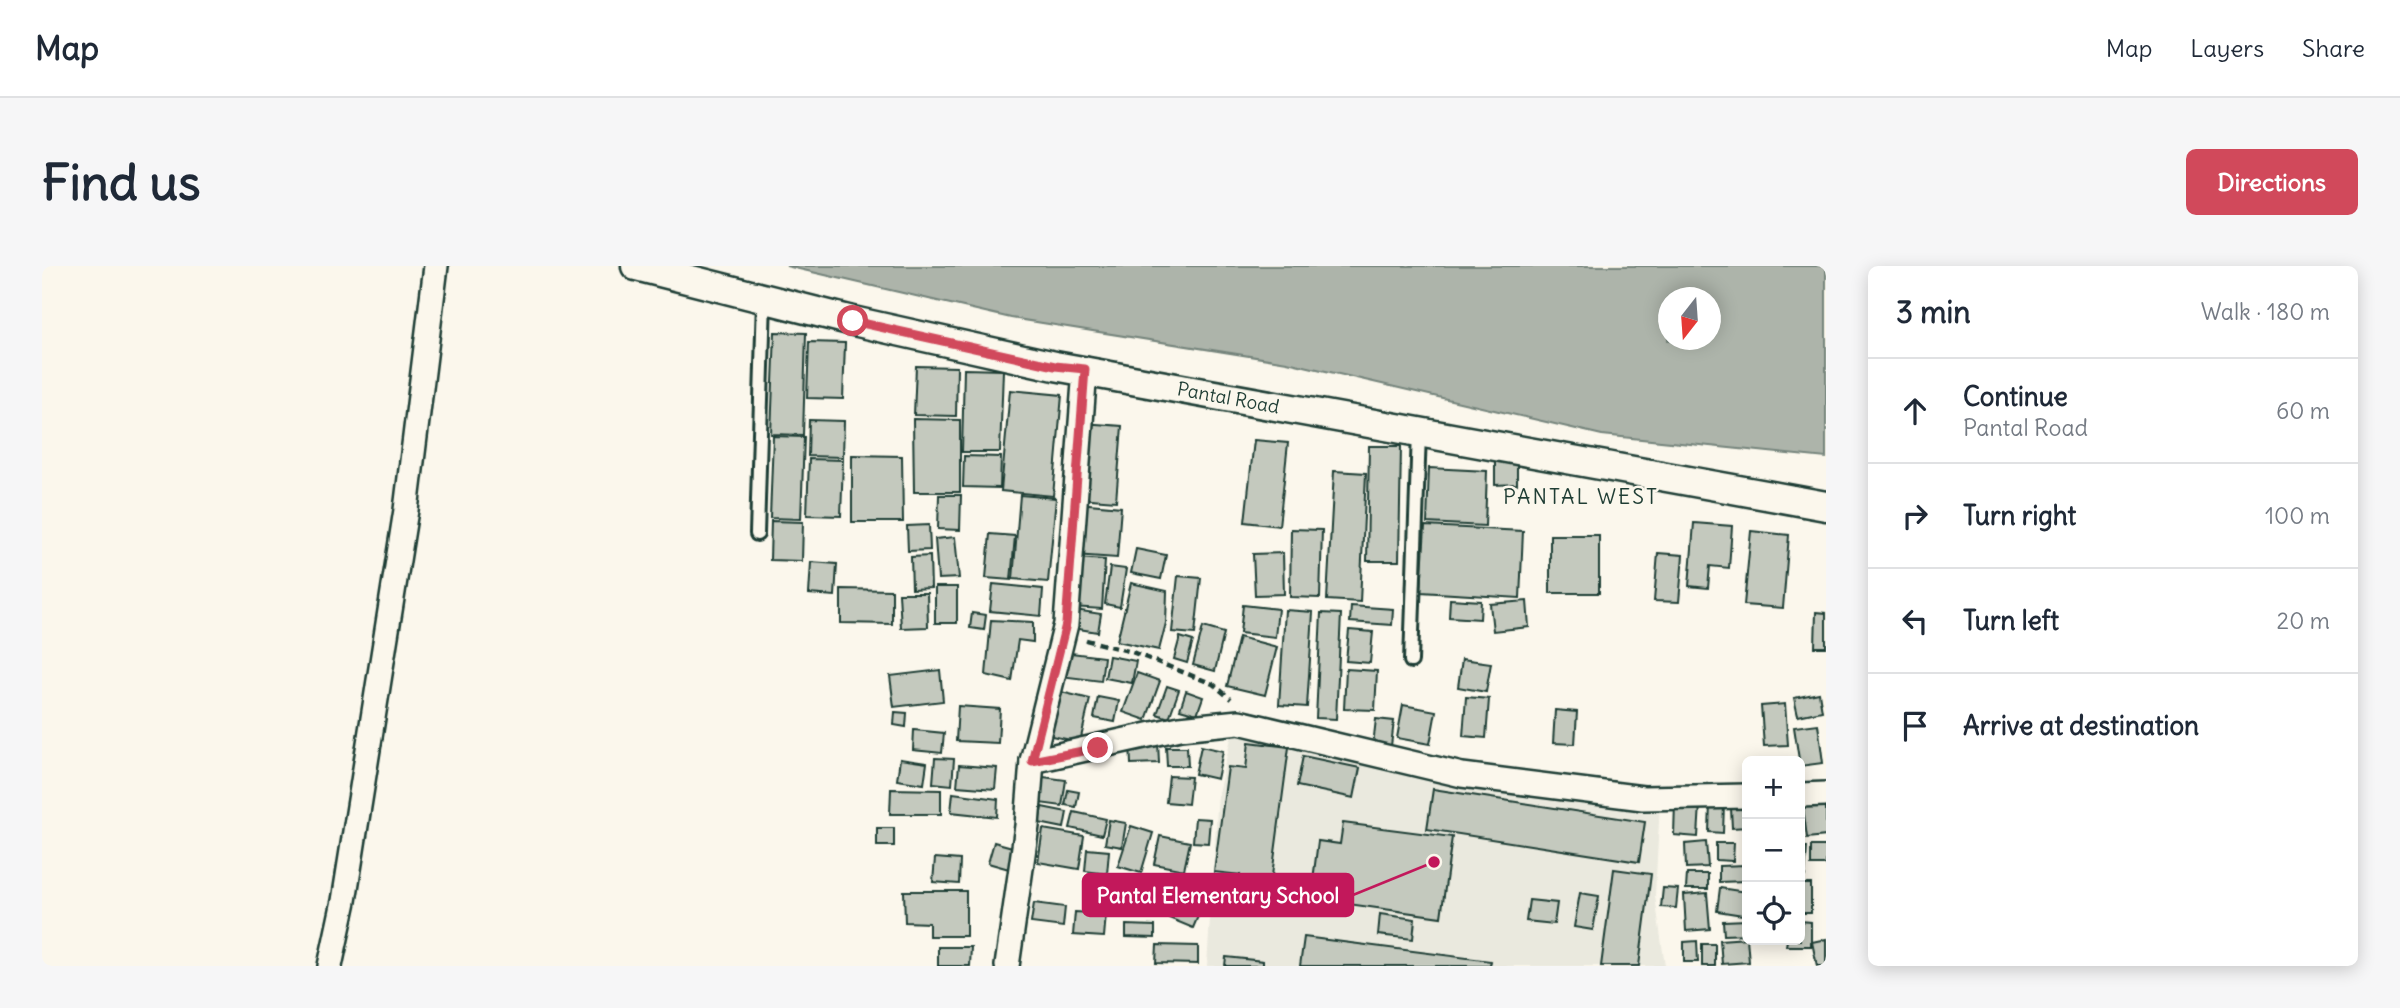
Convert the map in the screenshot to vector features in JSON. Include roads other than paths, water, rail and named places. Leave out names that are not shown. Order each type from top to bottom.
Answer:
[{"type":"street","points":[[330,966],[344,901],[407,510],[436,266]]},
{"type":"street","name":"Pantal Road","points":[[636,266],[764,299],[1014,357],[1826,506]]},
{"type":"street","points":[[1007,966],[1027,826],[1032,761],[1066,624],[1085,369]]},
{"type":"street","points":[[1032,761],[1180,728],[1239,722],[1474,777],[1643,798],[1742,796]]},
{"type":"street","points":[[1805,795],[1826,794]]},
{"type":"lane","points":[[757,534],[764,299]]},
{"type":"lane","points":[[1410,661],[1419,432]]},
{"type":"place","name":"Pantal Elementary School","points":[[1434,862]]},
{"type":"district","name":"PANTAL WEST","points":[[1581,496]]}]
